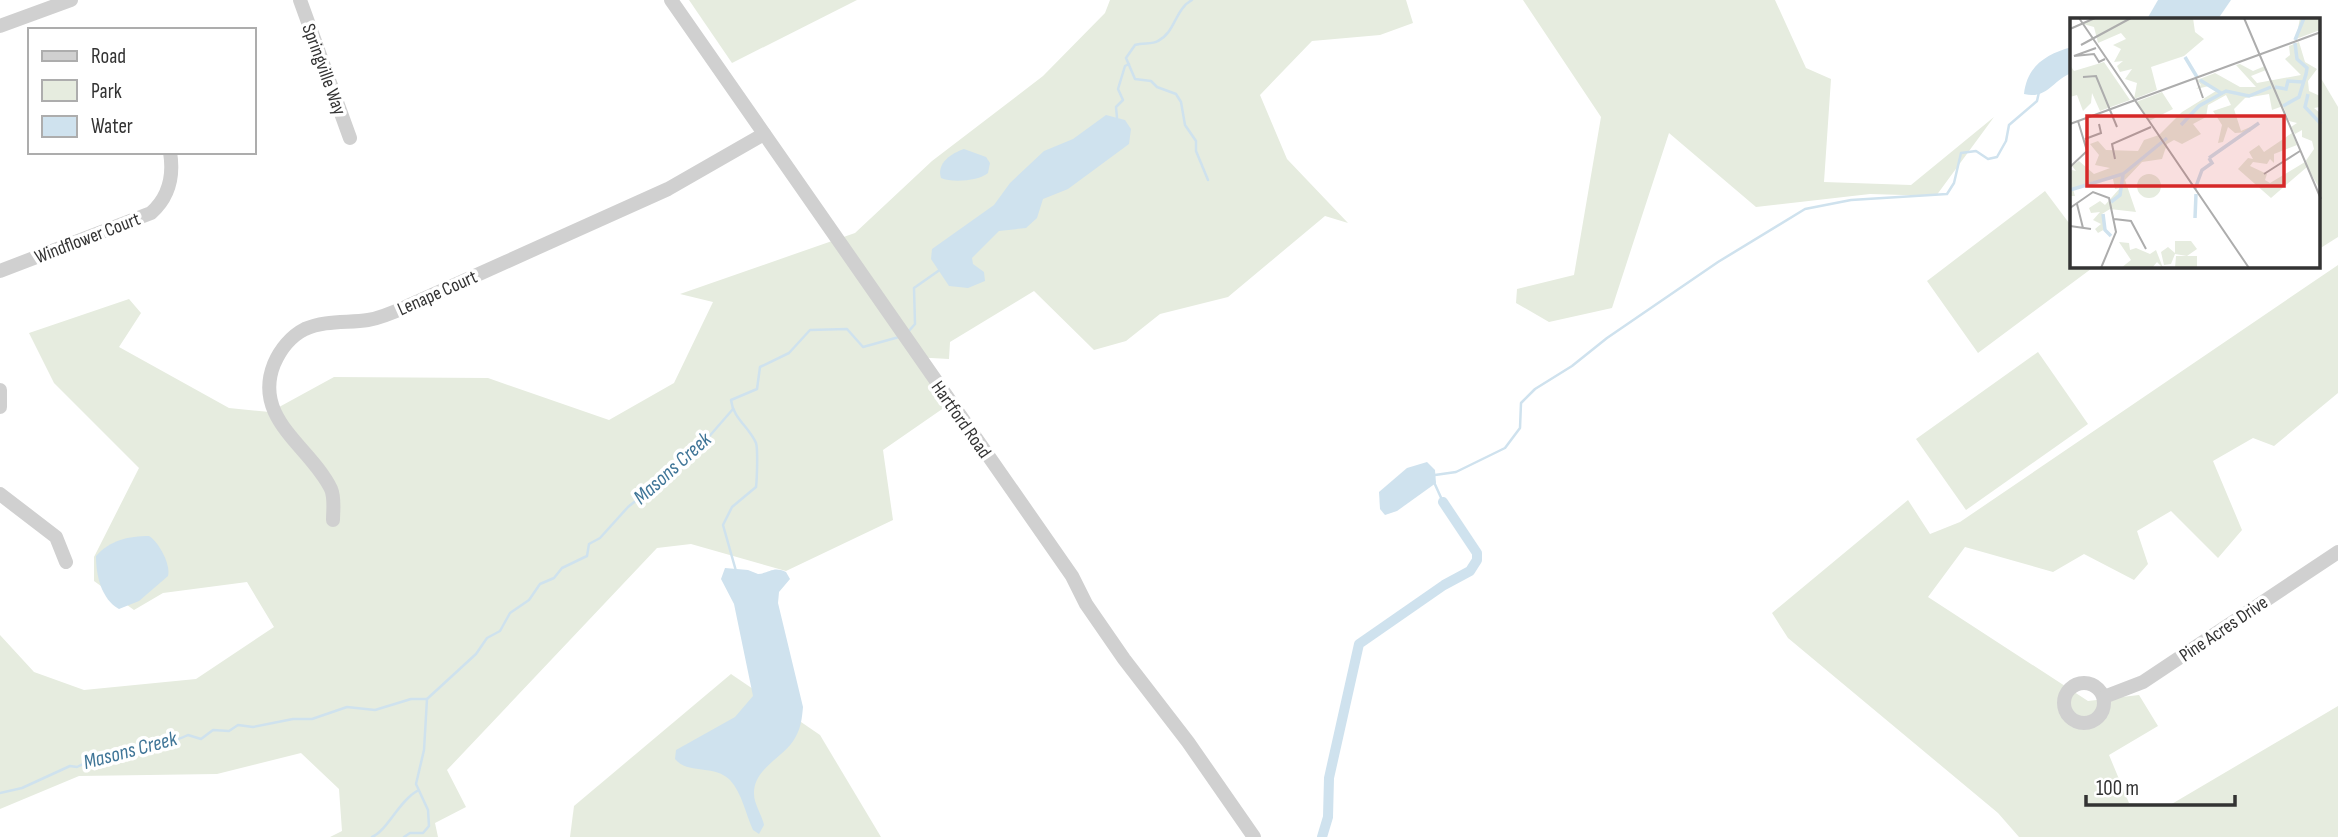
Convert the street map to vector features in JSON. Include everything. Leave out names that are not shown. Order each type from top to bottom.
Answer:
[{"type":"street","points":[[0,26],[71,0]]},
{"type":"street","name":"Springville Way","points":[[300,0],[350,138]]},
{"type":"street","name":"Hartford Road","points":[[671,0],[1072,576],[1086,604],[1124,659],[1188,742],[1254,837]]},
{"type":"street","name":"Lenape Court","points":[[332,520],[333,492],[318,468],[283,428],[270,400],[272,368],[282,350],[295,336],[322,324],[369,320],[395,311],[668,189],[764,134]]},
{"type":"street","name":"Windflower Court","points":[[0,271],[151,213],[163,202],[169,187],[170,154]]},
{"type":"street","points":[[0,390],[0,407]]},
{"type":"street","points":[[0,494],[56,537],[66,562]]},
{"type":"street","name":"Pine Acres Drive","points":[[2104,697],[2143,682],[2338,552]]},
{"type":"green space","points":[[689,0],[857,0],[732,63]]},
{"type":"green space","points":[[1110,0],[1406,0],[1413,23],[1380,35],[1312,41],[1260,95],[1287,159],[1348,223],[1325,216],[1228,297],[1160,314],[1126,341],[1094,350],[1034,291],[950,342],[949,359],[913,357],[948,405],[883,450],[893,520],[786,571],[691,544],[657,548],[447,770],[466,807],[435,823],[438,837],[330,837],[342,831],[339,789],[301,753],[217,774],[79,776],[0,809],[0,635],[34,672],[84,690],[196,679],[274,627],[247,582],[163,593],[134,610],[94,581],[94,557],[139,468],[54,383],[29,333],[129,299],[141,313],[119,347],[229,408],[270,412],[334,377],[488,378],[609,420],[674,383],[713,302],[680,294],[855,233],[932,161],[1043,76],[1105,13]]},
{"type":"green space","points":[[1523,0],[1775,0],[1806,68],[1831,79],[1824,182],[1911,185],[1994,117],[1936,196],[1870,194],[1756,207],[1669,133],[1612,308],[1549,322],[1516,303],[1517,289],[1574,275],[1601,117]]},
{"type":"green space","points":[[2320,77],[2338,107],[2338,237],[2320,248]]},
{"type":"green space","points":[[2045,191],[2070,224],[2070,268],[2092,268],[1978,353],[1927,281]]},
{"type":"green space","points":[[2338,265],[2338,393],[2274,446],[2253,438],[2213,461],[2242,530],[2218,558],[2171,511],[2137,531],[2148,564],[2134,580],[2084,554],[2053,572],[1965,547],[1928,597],[2088,701],[2139,695],[2158,726],[2109,755],[2129,803],[2170,805],[2338,706],[2338,837],[2019,837],[1998,813],[1788,638],[1772,613],[1908,500],[1930,534],[1960,522]]},
{"type":"green space","points":[[2038,352],[2088,424],[1966,510],[1916,439]]},
{"type":"green space","points":[[731,674],[820,735],[881,837],[570,837],[574,806]]},
{"type":"water","points":[[2158,0],[2231,0],[2219,18],[2148,18]]},
{"type":"water","points":[[2070,48],[2070,74],[2045,92],[2024,94],[2034,69],[2054,53]]},
{"type":"water","points":[[1106,115],[1125,120],[1131,129],[1129,144],[1068,189],[1043,199],[1037,218],[1026,228],[999,231],[972,258],[973,264],[984,272],[985,281],[968,288],[949,286],[931,259],[932,249],[994,205],[1010,183],[1044,151],[1073,139]]},
{"type":"water","points":[[964,149],[986,157],[990,163],[988,173],[965,180],[941,178],[943,163]]},
{"type":"water","points":[[1427,462],[1435,470],[1436,483],[1397,511],[1385,515],[1380,509],[1379,492],[1407,468]]},
{"type":"water","points":[[149,536],[163,554],[168,566],[168,576],[139,601],[119,609],[104,593],[97,571],[96,556],[107,546],[120,540]]},
{"type":"water","points":[[725,568],[748,570],[758,574],[778,570],[786,572],[790,579],[779,592],[778,603],[803,707],[795,738],[764,770],[755,785],[754,798],[764,825],[759,834],[753,830],[741,798],[730,780],[716,772],[687,767],[675,759],[676,750],[735,717],[753,696],[734,604],[721,579]]},
{"type":"waterway","points":[[1192,0],[1182,9],[1164,37],[1156,42],[1135,45],[1126,58],[1135,79],[1151,81],[1157,87],[1176,94],[1181,102],[1185,125],[1196,141],[1196,151],[1208,180]]},
{"type":"waterway","name":"Masons Creek","points":[[1117,118],[1116,107],[1123,100],[1118,89],[1125,66],[1129,64]]},
{"type":"waterway","points":[[1435,475],[1456,472],[1505,448],[1520,428],[1521,403],[1535,389],[1572,366],[1607,338],[1718,262],[1805,209],[1851,200],[1947,194],[1954,183],[1961,153],[1976,151],[1988,159],[1997,157],[2006,141],[2009,125],[2037,101],[2039,92]]},
{"type":"waterway","name":"Masons Creek","points":[[908,332],[915,324],[914,288],[941,269]]},
{"type":"waterway","name":"Masons Creek","points":[[736,571],[723,525],[732,507],[756,487],[757,451],[756,443],[735,412],[731,400],[757,389],[760,367],[789,353],[810,330],[847,329],[863,347],[899,337]]},
{"type":"waterway","name":"Masons Creek","points":[[0,793],[22,788],[70,766],[77,767],[103,757],[188,735],[201,739],[213,730],[229,731],[238,725],[253,727],[293,719],[312,719],[347,707],[375,710],[411,699],[427,699],[476,654],[487,638],[500,631],[510,613],[529,600],[540,584],[554,578],[562,568],[587,556],[589,544],[600,538],[628,507],[693,455],[733,409]]},
{"type":"waterway","points":[[1433,480],[1443,502]]},
{"type":"waterway","points":[[1322,837],[1328,817],[1329,778],[1359,644],[1444,585],[1470,571],[1477,560],[1477,553],[1443,502]]},
{"type":"waterway","points":[[404,837],[410,833],[423,833],[429,826],[428,810],[416,784],[424,750],[427,699]]},
{"type":"waterway","points":[[372,837],[383,829],[404,802],[417,791]]}]
